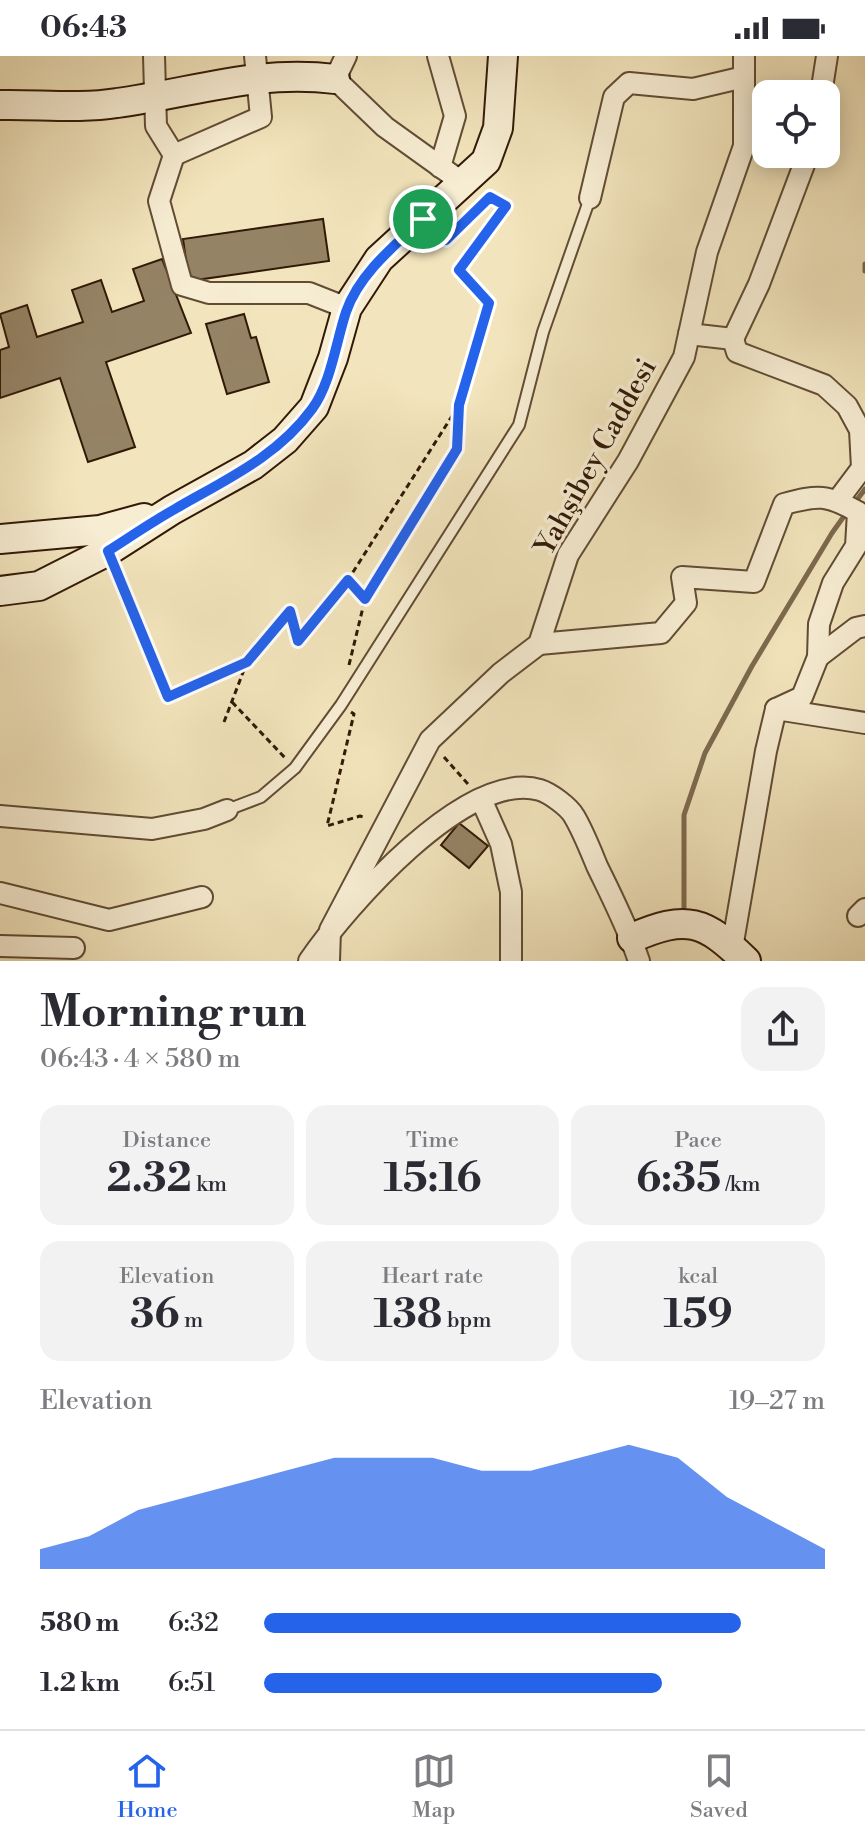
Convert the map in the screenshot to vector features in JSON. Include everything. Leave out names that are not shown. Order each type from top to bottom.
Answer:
[{"type":"main road","points":[[0,591],[39,586],[108,551],[172,510],[253,465],[295,429],[314,407],[333,358],[347,308],[379,259],[486,161],[498,128],[503,56]]},
{"type":"main road","points":[[0,105],[112,104],[155,97],[256,66],[302,75],[340,68]]},
{"type":"main road","points":[[0,539],[100,530],[172,510]]},
{"type":"main road","points":[[635,950],[654,928],[693,925],[706,927],[739,954]]},
{"type":"street","points":[[154,56],[156,126],[174,155]]},
{"type":"street","points":[[438,56],[455,116],[440,167]]},
{"type":"street","name":"Yahşibey Caddesi","points":[[539,644],[568,555],[628,461],[684,357],[707,252],[744,146],[744,56]]},
{"type":"street","points":[[823,80],[827,56]]},
{"type":"street","points":[[256,66],[261,117],[174,155],[159,201],[182,285],[209,293],[309,293],[347,308]]},
{"type":"street","points":[[340,68],[385,127],[463,183]]},
{"type":"street","points":[[590,198],[614,97],[629,83],[693,89],[744,77]]},
{"type":"street","points":[[803,168],[759,284],[733,339],[737,352],[824,385],[847,406],[860,430],[862,468],[838,500]]},
{"type":"street","points":[[689,334],[733,339]]},
{"type":"street","points":[[309,961],[330,930],[430,740],[501,673],[539,644],[661,633],[686,603],[682,577],[754,582],[784,504],[818,495],[838,500],[858,512],[856,546],[833,583],[819,624],[818,657],[802,697],[776,709]]},
{"type":"street","points":[[818,657],[856,628],[865,626]]},
{"type":"street","points":[[776,709],[865,723]]},
{"type":"street","points":[[739,954],[766,751],[776,709]]},
{"type":"street","points":[[329,961],[330,930],[401,855],[443,821],[481,799],[512,787],[542,791],[572,813],[635,950]]},
{"type":"street","points":[[481,799],[501,844],[511,892],[511,961]]},
{"type":"street","points":[[0,816],[152,829],[204,819],[227,810]]},
{"type":"street","points":[[0,893],[109,920],[202,897]]},
{"type":"street","points":[[0,946],[74,948]]},
{"type":"lane","points":[[227,810],[261,797],[295,768],[341,705],[519,425],[543,332],[590,198]]},
{"type":"path","points":[[348,668],[365,599],[457,449],[459,405],[489,303],[459,270],[506,206],[490,197],[446,240],[423,219]]},
{"type":"path","points":[[224,722],[247,662],[290,611],[298,641],[348,580],[459,405]]},
{"type":"path","points":[[108,551],[168,697],[247,662]]},
{"type":"path","points":[[348,580],[365,599]]},
{"type":"path","points":[[232,702],[275,747]]},
{"type":"path","points":[[341,705],[354,714],[327,826],[360,816],[385,825]]},
{"type":"path","points":[[430,740],[481,799]]},
{"type":"building","points":[[323,219],[329,261],[189,281],[183,239]]},
{"type":"building","points":[[162,259],[191,333],[106,362],[135,447],[88,462],[60,378],[0,398],[0,350],[9,347],[0,314],[27,305],[37,337],[83,322],[72,290],[101,280],[112,312],[144,301],[133,269]]},
{"type":"building","points":[[244,314],[251,338],[256,337],[269,382],[227,394],[206,324]]},
{"type":"building","points":[[459,823],[488,846],[469,868],[441,845]]},
{"type":"waterway","points":[[865,264],[865,271]]},
{"type":"waterway","points":[[853,505],[865,489]]},
{"type":"waterway","points":[[684,910],[684,815],[705,753],[752,666],[847,512]]},
{"type":"route","points":[[490,197],[506,206],[459,270],[489,303],[459,405],[457,449],[365,599],[348,580],[298,641],[290,611],[247,662],[168,697],[108,551],[172,510],[253,465],[285,440],[314,407],[333,358],[347,308],[379,259],[423,219],[446,240],[490,197]]}]
